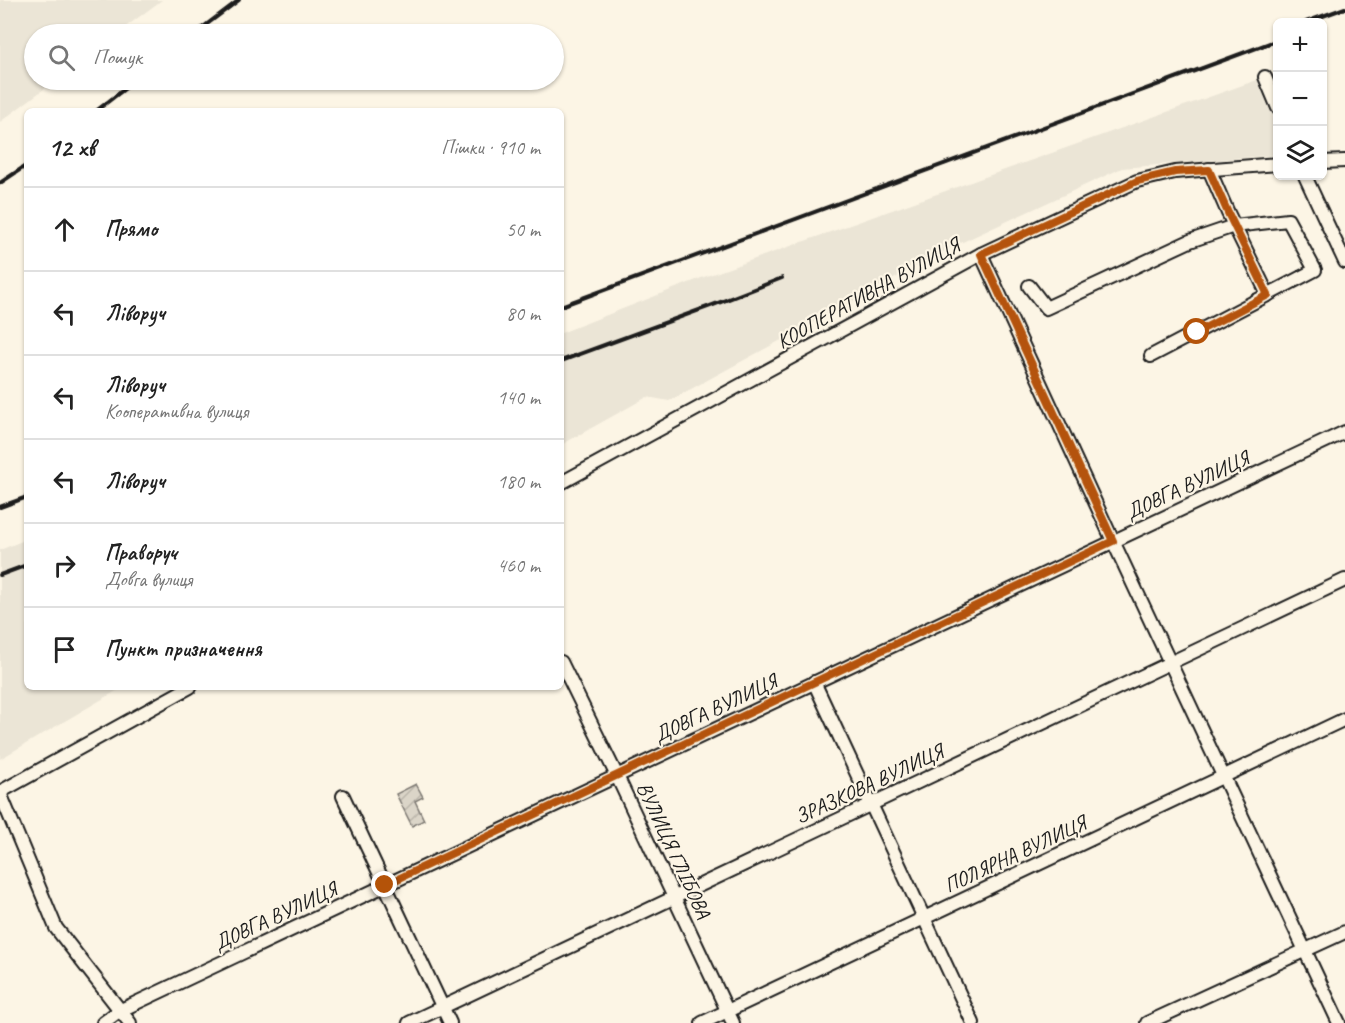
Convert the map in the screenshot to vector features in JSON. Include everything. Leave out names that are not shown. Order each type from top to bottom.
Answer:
[{"type":"street","points":[[1265,77],[1273,96]]},
{"type":"street","points":[[1327,162],[1345,161]]},
{"type":"street","name":"КООПЕРАТИВНА ВУЛИЦЯ","points":[[564,481],[981,254],[1137,181],[1175,172],[1273,164]]},
{"type":"street","points":[[1209,170],[1268,295]]},
{"type":"street","points":[[1307,180],[1345,262]]},
{"type":"street","points":[[1029,286],[1046,308],[1190,241],[1234,226],[1288,220],[1315,270],[1150,356]]},
{"type":"street","points":[[981,254],[1339,1023]]},
{"type":"street","name":"ДОВГА ВУЛИЦЯ","points":[[103,1023],[120,1010],[1345,432]]},
{"type":"street","name":"ЗРАЗКОВА ВУЛИЦЯ","points":[[409,1023],[1345,580]]},
{"type":"street","name":"ВУЛИЦЯ ГЛІБОВА","points":[[564,668],[733,1023]]},
{"type":"street","points":[[814,682],[973,1023]]},
{"type":"street","points":[[130,1023],[56,928],[0,792],[185,690]]},
{"type":"street","name":"ПОЛЯРНА ВУЛИЦЯ","points":[[702,1023],[1345,719]]},
{"type":"street","points":[[343,796],[450,1023]]},
{"type":"street","points":[[1148,1023],[1345,932]]},
{"type":"shaded area","points":[[0,0],[162,0],[130,24],[24,24],[24,90],[43,90],[0,122]]},
{"type":"shaded area","points":[[1257,80],[1273,117],[1273,155],[1122,168],[954,246],[669,401],[647,397],[564,443],[564,332],[704,277]]},
{"type":"shaded area","points":[[24,540],[24,690],[118,690],[0,759],[0,550]]},
{"type":"shaded area","points":[[416,784],[423,797],[415,801],[424,820],[412,826],[396,794]]},
{"type":"railway","points":[[207,24],[239,0]]},
{"type":"railway","points":[[1317,18],[1345,8]]},
{"type":"railway","points":[[564,305],[1273,42]]},
{"type":"railway","points":[[100,108],[123,90]]},
{"type":"railway","points":[[0,183],[24,167]]},
{"type":"railway","points":[[564,360],[782,278]]},
{"type":"railway","points":[[0,507],[24,498]]},
{"type":"railway","points":[[0,575],[24,566]]},
{"type":"route","points":[[385,885],[1113,541],[981,254],[1137,181],[1175,172],[1209,170],[1268,295],[1197,332]]}]
